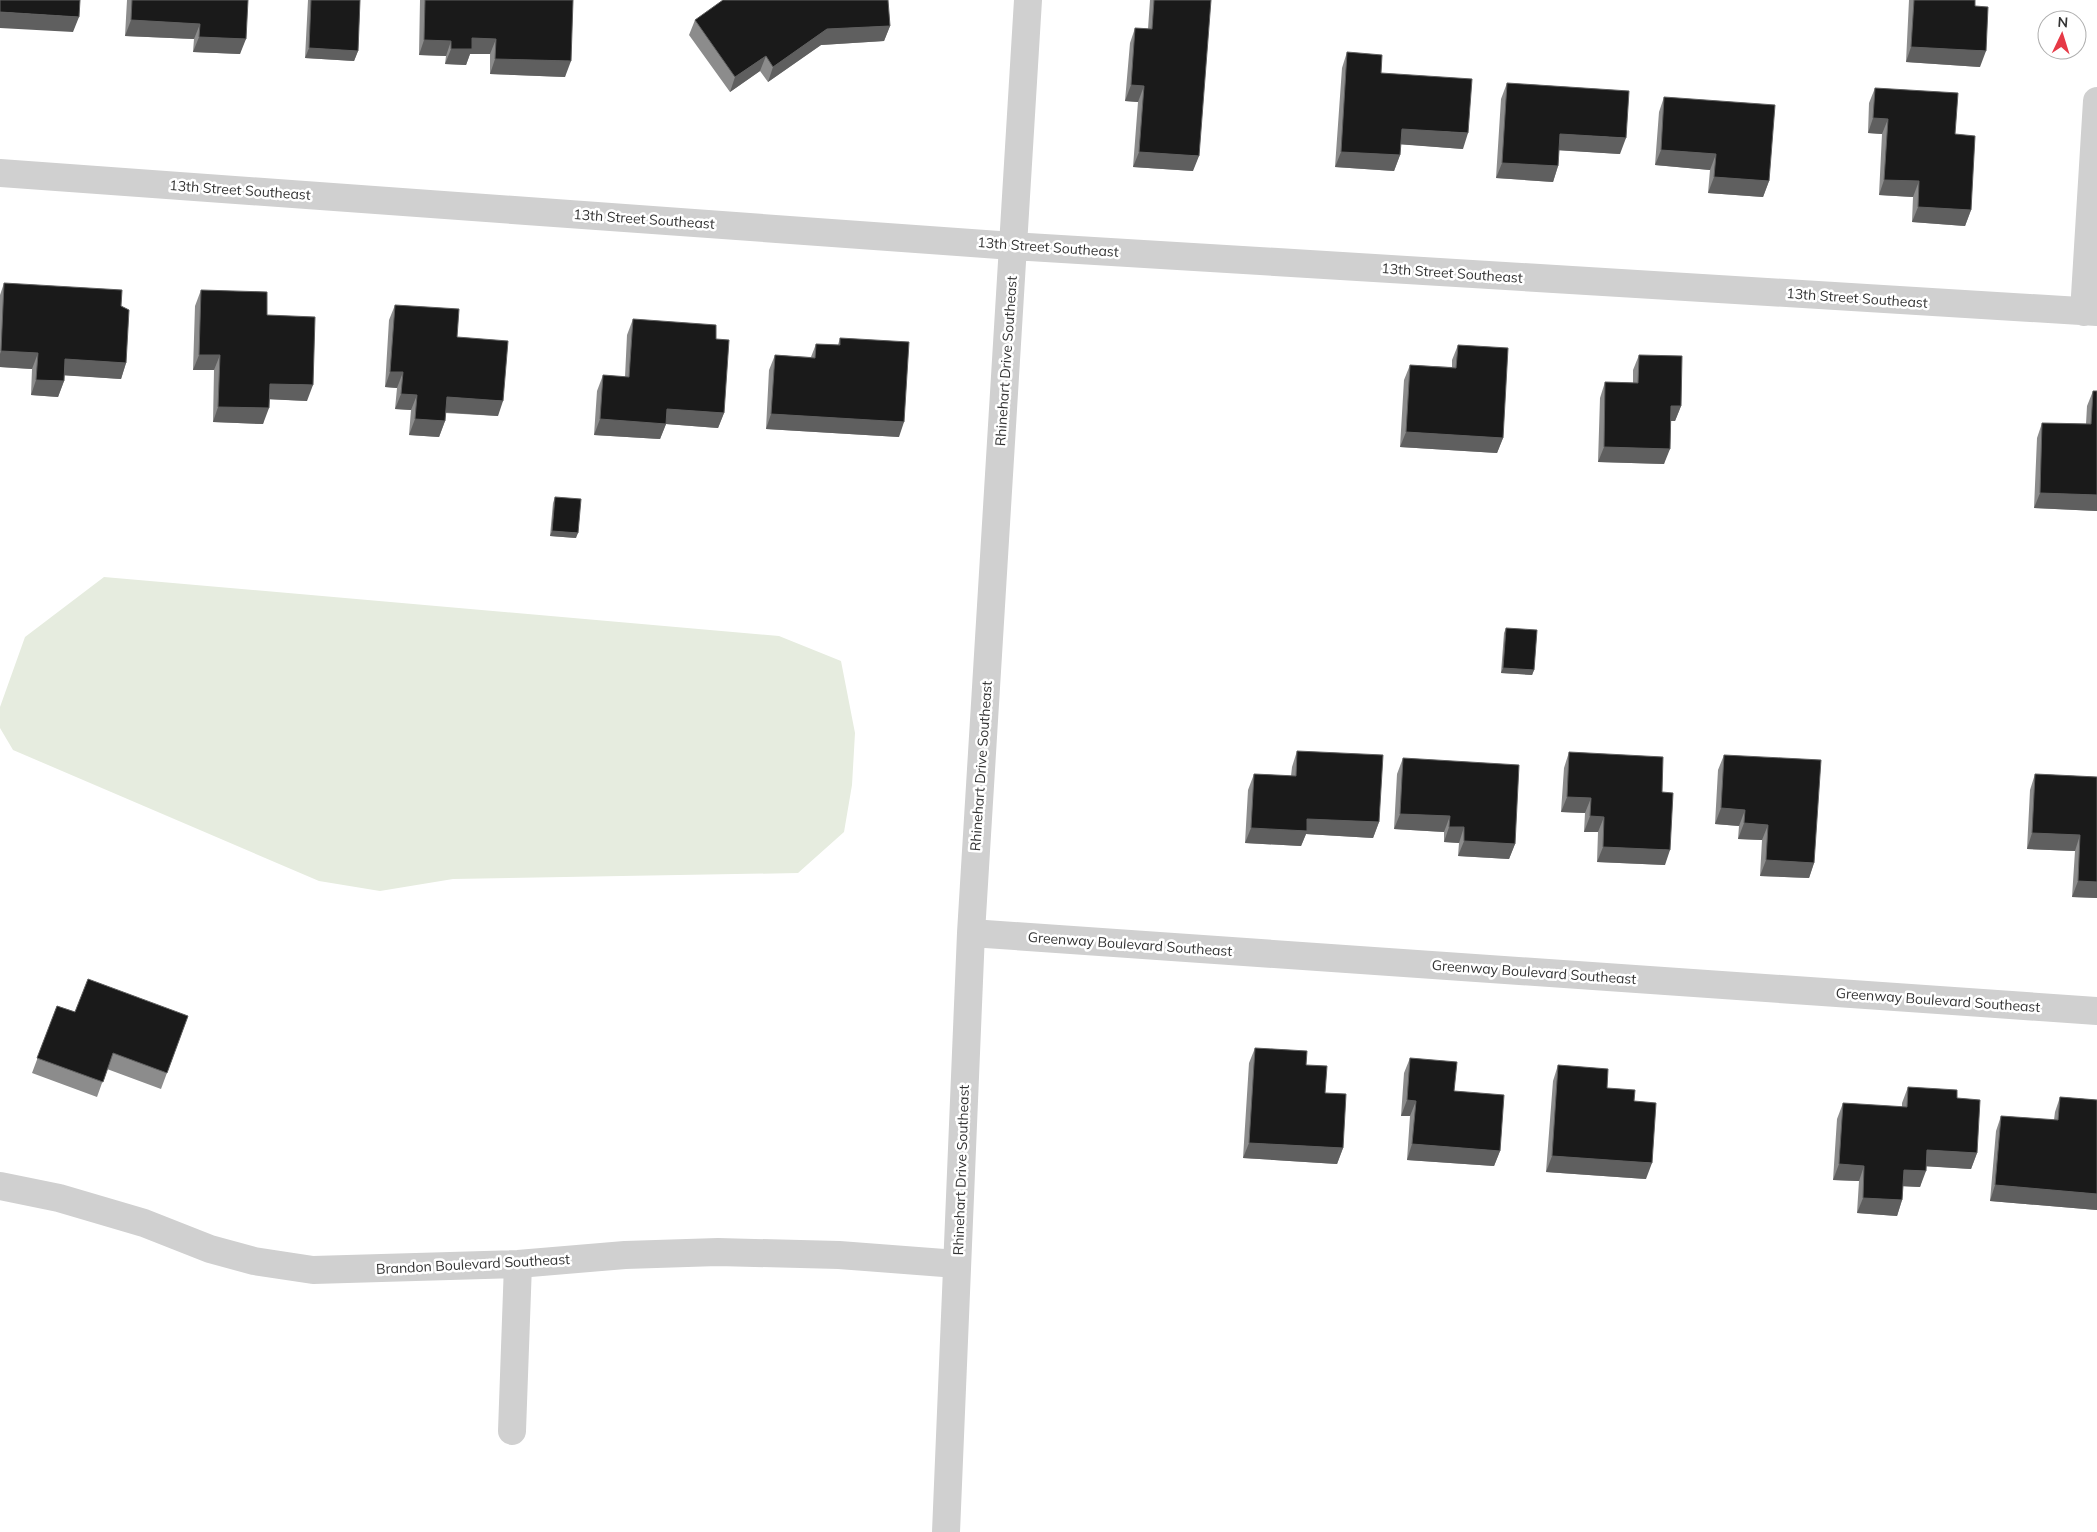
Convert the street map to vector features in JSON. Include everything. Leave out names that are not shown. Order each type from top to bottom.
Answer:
[{"type":"street","name":"Rhinehart Drive Southeast","points":[[946,1532],[971,933],[1028,0]]},
{"type":"street","points":[[2091,312],[2097,101]]},
{"type":"street","name":"13th Street Southeast","points":[[0,173],[1014,246],[2091,312]]},
{"type":"street","name":"Greenway Boulevard Southeast","points":[[971,933],[2097,1011]]},
{"type":"street","name":"Brandon Boulevard Southeast","points":[[0,1186],[60,1198],[134,1220],[210,1249],[245,1259],[313,1270],[518,1264],[625,1255],[718,1252],[820,1254],[957,1264]]},
{"type":"street","points":[[512,1431],[518,1264]]},
{"type":"shaded area","points":[[104,577],[779,636],[841,661],[855,733],[852,785],[844,832],[798,873],[453,879],[380,891],[319,881],[13,750],[0,728],[0,707],[25,637]]},
{"type":"building","points":[[0,0],[80,0],[79,17],[0,12]]},
{"type":"building","points":[[132,0],[248,0],[246,39],[199,37],[200,24],[131,20]]},
{"type":"building","points":[[311,0],[360,0],[358,51],[309,48]]},
{"type":"building","points":[[425,0],[573,0],[571,61],[495,59],[496,39],[472,38],[472,49],[451,49],[451,41],[424,40]]},
{"type":"building","points":[[723,0],[888,0],[890,26],[827,29],[773,67],[766,56],[735,77],[695,20]]},
{"type":"building","points":[[1154,0],[1211,0],[1199,156],[1139,152],[1144,86],[1131,85],[1135,28],[1152,29]]},
{"type":"building","points":[[1914,0],[1975,0],[1975,6],[1988,7],[1986,51],[1911,47]]},
{"type":"building","points":[[1347,52],[1382,55],[1381,73],[1472,79],[1468,133],[1402,129],[1400,155],[1341,152]]},
{"type":"building","points":[[1507,83],[1629,91],[1626,138],[1560,134],[1558,166],[1502,163]]},
{"type":"building","points":[[1875,88],[1958,93],[1955,134],[1975,136],[1971,210],[1918,207],[1919,181],[1884,180],[1888,119],[1873,118]]},
{"type":"building","points":[[1664,97],[1775,105],[1769,181],[1714,177],[1716,154],[1661,150]]},
{"type":"building","points":[[4,283],[122,290],[121,306],[129,310],[126,363],[65,359],[64,381],[36,380],[38,353],[1,351]]},
{"type":"building","points":[[201,290],[267,292],[267,315],[315,317],[313,385],[270,384],[269,408],[218,407],[220,355],[199,355]]},
{"type":"building","points":[[395,305],[459,309],[457,337],[508,341],[503,401],[447,397],[445,421],[415,419],[417,395],[401,394],[403,372],[390,372]]},
{"type":"building","points":[[633,319],[716,325],[716,339],[729,340],[724,413],[667,409],[666,424],[600,419],[603,375],[629,377]]},
{"type":"building","points":[[840,338],[909,342],[904,422],[771,414],[775,355],[815,358],[816,344],[840,345]]},
{"type":"building","points":[[1458,345],[1508,348],[1503,438],[1406,432],[1410,365],[1456,368]]},
{"type":"building","points":[[1639,355],[1682,356],[1681,406],[1671,406],[1670,449],[1604,447],[1605,382],[1638,383]]},
{"type":"building","points":[[2093,391],[2097,391],[2097,495],[2040,493],[2042,423],[2091,424]]},
{"type":"building","points":[[555,497],[581,499],[578,533],[552,531]]},
{"type":"building","points":[[1506,628],[1537,630],[1534,670],[1503,668]]},
{"type":"building","points":[[1297,751],[1383,755],[1379,822],[1307,819],[1307,831],[1251,828],[1254,774],[1296,776]]},
{"type":"building","points":[[1569,752],[1663,757],[1662,792],[1673,793],[1670,850],[1603,847],[1604,817],[1590,816],[1591,798],[1567,797]]},
{"type":"building","points":[[1724,755],[1821,760],[1814,863],[1766,860],[1768,825],[1744,823],[1745,810],[1721,808]]},
{"type":"building","points":[[1403,758],[1519,765],[1515,844],[1464,841],[1464,827],[1449,827],[1450,816],[1400,814]]},
{"type":"building","points":[[2035,774],[2097,777],[2097,882],[2078,881],[2080,835],[2032,833]]},
{"type":"building","points":[[88,979],[188,1016],[167,1073],[113,1053],[103,1082],[37,1058],[57,1006],[75,1012]]},
{"type":"building","points":[[1255,1048],[1307,1051],[1306,1065],[1327,1066],[1325,1093],[1346,1094],[1343,1148],[1249,1143]]},
{"type":"building","points":[[1410,1058],[1457,1062],[1454,1091],[1504,1095],[1500,1151],[1412,1144],[1416,1101],[1407,1100]]},
{"type":"building","points":[[1558,1065],[1608,1069],[1607,1088],[1635,1090],[1634,1101],[1656,1103],[1652,1163],[1552,1156]]},
{"type":"building","points":[[1908,1087],[1957,1090],[1957,1098],[1980,1100],[1977,1153],[1927,1150],[1926,1171],[1904,1170],[1902,1200],[1863,1198],[1864,1166],[1839,1164],[1843,1103],[1907,1107]]},
{"type":"building","points":[[2060,1097],[2097,1100],[2097,1194],[1995,1185],[2001,1116],[2058,1120]]}]
